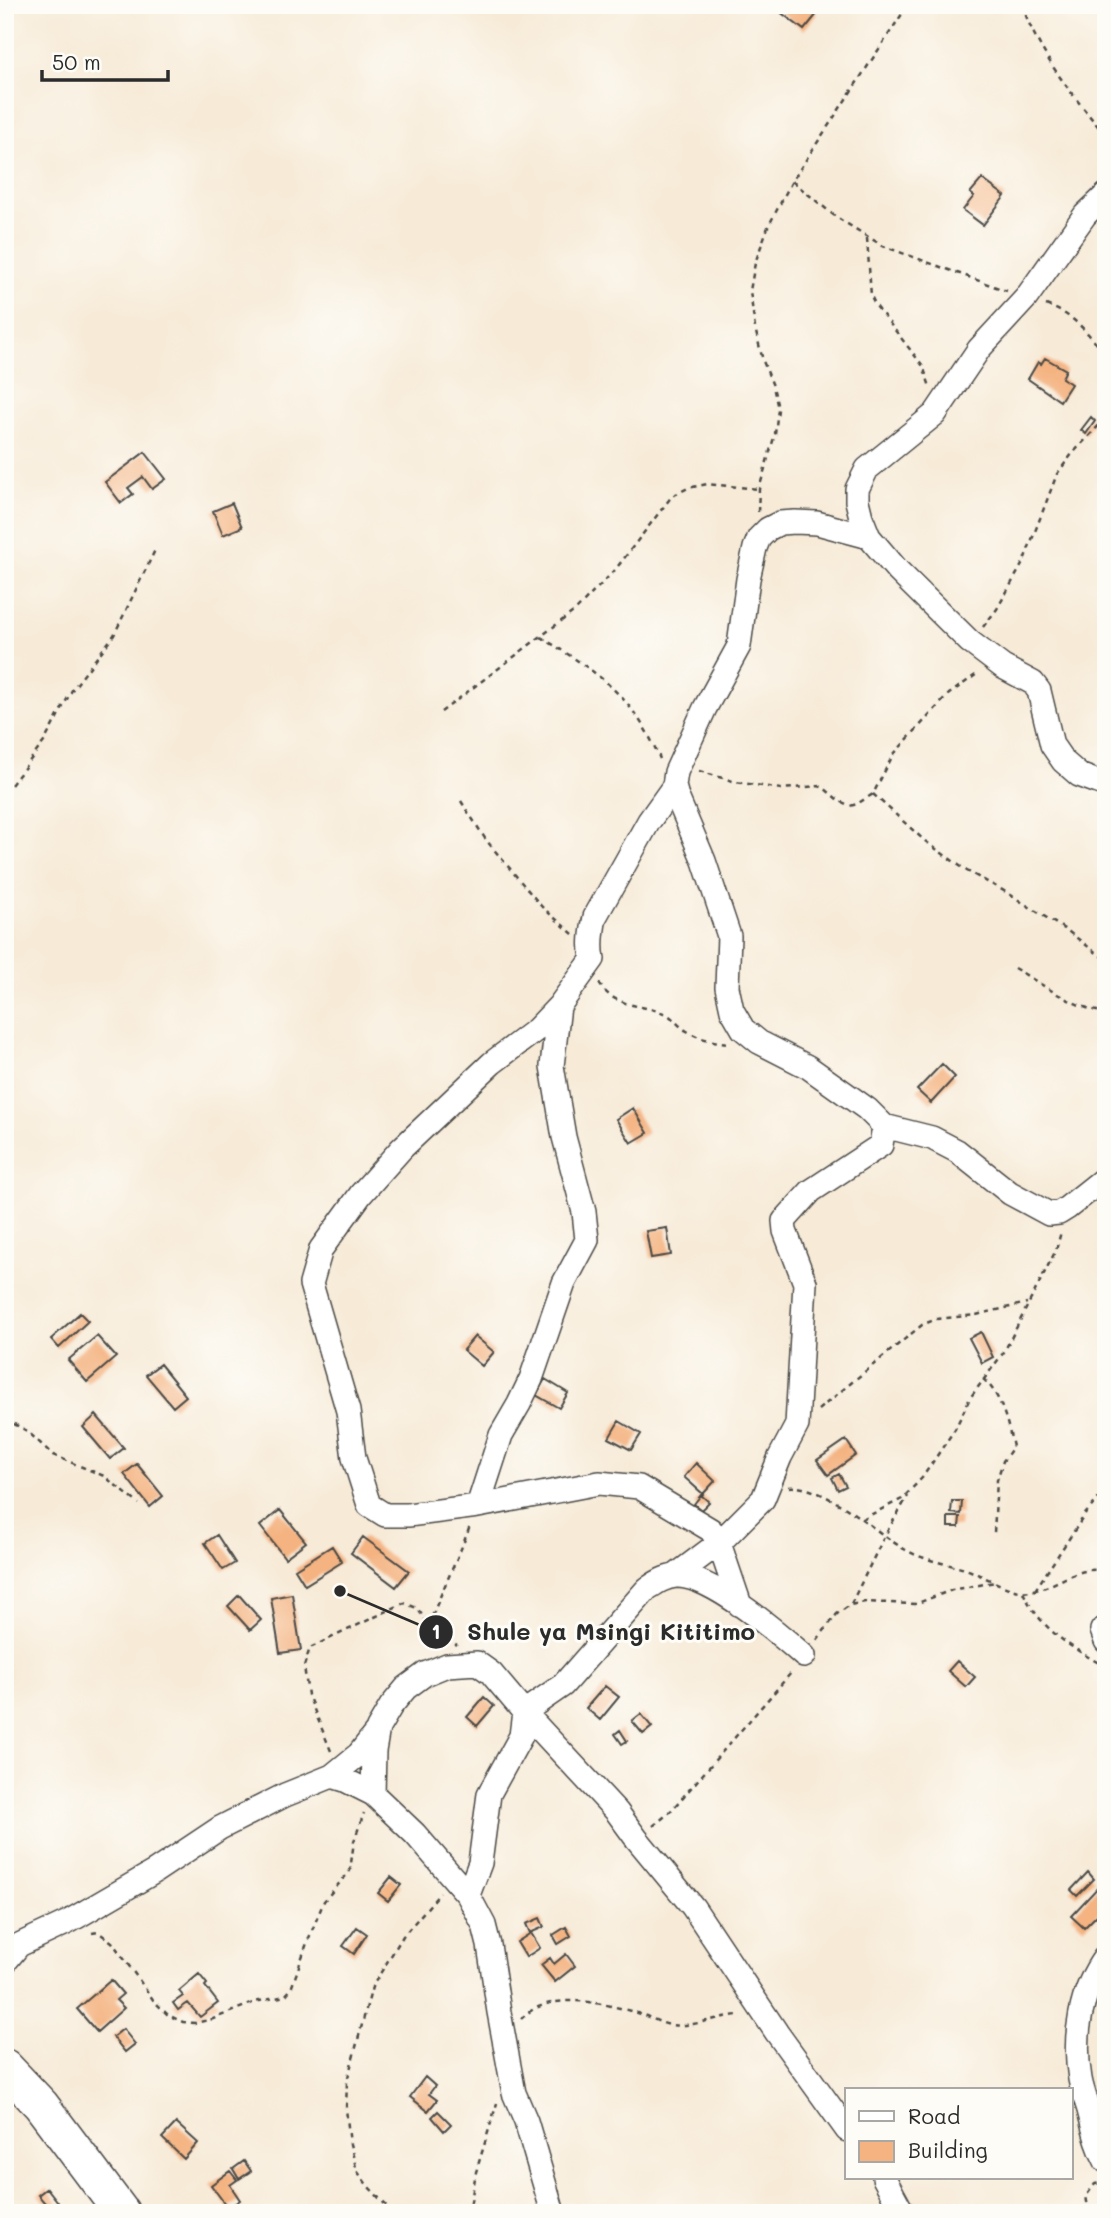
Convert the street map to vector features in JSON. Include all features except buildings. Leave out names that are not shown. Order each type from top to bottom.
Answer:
[{"type":"highway","points":[[5,2067],[41,2105],[122,2213]]},
{"type":"street","points":[[1106,195],[1085,215],[1026,298],[979,349],[935,414],[867,469],[861,480],[857,501],[869,537],[892,566],[970,642],[1003,667],[1033,683],[1039,691],[1052,745],[1063,761],[1079,775],[1106,785]]},
{"type":"street","points":[[740,1605],[719,1543],[711,1530],[639,1487],[599,1483],[478,1506],[408,1515],[385,1515],[369,1505],[354,1458],[342,1388],[311,1284],[321,1249],[361,1194],[387,1164],[466,1086],[537,1029],[559,1006],[592,955],[595,918],[675,777],[705,708],[739,646],[748,579],[759,538],[780,523],[795,522],[817,523],[869,537]]},
{"type":"street","points":[[675,777],[729,936],[727,988],[732,1010],[743,1029],[759,1042],[808,1067],[867,1109],[884,1126],[932,1138],[957,1151],[1010,1193],[1049,1214],[1059,1213],[1067,1208],[1106,1177]]},
{"type":"street","points":[[478,1506],[501,1435],[531,1379],[564,1283],[587,1240],[584,1212],[564,1137],[552,1066],[559,1006]]},
{"type":"street","points":[[524,1712],[563,1685],[647,1589],[660,1580],[675,1576],[719,1543],[763,1499],[797,1425],[805,1283],[785,1231],[784,1221],[811,1191],[881,1145],[884,1126]]},
{"type":"street","points":[[675,1576],[693,1579],[740,1605],[769,1625],[804,1656]]},
{"type":"street","points":[[5,1962],[19,1945],[68,1922],[154,1872],[220,1828],[285,1795],[332,1776],[359,1755],[391,1706],[407,1688],[425,1674],[447,1665],[477,1663],[491,1673],[617,1812],[693,1908],[845,2127]]},
{"type":"street","points":[[461,1886],[480,1863],[489,1794],[522,1737],[524,1712]]},
{"type":"street","points":[[373,1794],[373,1751],[378,1728]]},
{"type":"street","points":[[332,1776],[373,1794],[400,1819],[461,1886],[484,1925],[514,2093],[526,2121],[553,2213]]},
{"type":"street","points":[[1106,1956],[1086,1996],[1078,2024],[1080,2080],[1097,2146],[1106,2161]]},
{"type":"street","points":[[885,2180],[904,2213]]},
{"type":"path","points":[[759,538],[759,489],[775,434],[778,409],[755,328],[751,278],[768,227],[792,181],[908,5]]},
{"type":"path","points":[[1022,5],[1036,38],[1058,75],[1106,136]]},
{"type":"path","points":[[792,181],[867,238],[958,275],[1059,310],[1083,326],[1106,356]]},
{"type":"path","points":[[867,238],[871,296],[923,366],[931,389],[935,414]]},
{"type":"path","points":[[970,642],[997,609],[1023,563],[1057,474],[1106,418]]},
{"type":"path","points":[[441,712],[562,622],[598,589],[672,496],[688,488],[707,484],[759,489]]},
{"type":"path","points":[[5,793],[44,742],[72,690],[114,635],[156,548]]},
{"type":"path","points":[[541,637],[590,668],[622,697],[642,722],[661,761],[675,777],[781,789],[819,786],[850,806],[873,794],[893,755],[949,694],[968,678],[990,667],[1003,667]]},
{"type":"path","points":[[873,794],[925,841],[967,871],[1069,932],[1106,960]]},
{"type":"path","points":[[461,801],[481,833],[542,907],[592,955],[596,979],[611,997],[667,1015],[686,1031],[703,1038],[741,1045],[759,1042]]},
{"type":"path","points":[[1014,968],[1071,1002],[1106,1013]]},
{"type":"path","points":[[850,1605],[885,1535],[910,1493],[955,1429],[970,1398],[1003,1352],[1056,1250],[1067,1208]]},
{"type":"path","points":[[797,1425],[922,1325],[1027,1303]]},
{"type":"path","points":[[983,1379],[990,1384],[996,1396],[1013,1447],[1000,1468],[997,1480],[994,1534]]},
{"type":"path","points":[[5,1419],[27,1430],[53,1455],[104,1476],[139,1504]]},
{"type":"path","points":[[763,1499],[779,1490],[792,1487],[809,1489],[917,1555],[965,1569],[1023,1592],[1034,1591],[1086,1570],[1106,1570]]},
{"type":"path","points":[[1034,1591],[1086,1513],[1106,1490]]},
{"type":"path","points":[[862,1519],[910,1493]]},
{"type":"path","points":[[429,1625],[478,1506]]},
{"type":"path","points":[[636,1838],[669,1814],[837,1614],[850,1605],[865,1602],[915,1604],[952,1590],[995,1582]]},
{"type":"path","points":[[1023,1592],[1031,1609],[1047,1628],[1070,1647],[1106,1667]]},
{"type":"path","points":[[332,1776],[331,1747],[313,1709],[305,1680],[304,1666],[310,1648],[398,1604],[412,1605],[429,1625],[477,1663]]},
{"type":"path","points":[[84,1935],[98,1932],[105,1936],[154,2001],[168,2015],[183,2022],[195,2023],[213,2019],[255,2002],[289,1994],[324,1901],[350,1871],[354,1841],[373,1794]]},
{"type":"path","points":[[393,2213],[357,2171],[350,2144],[346,2109],[347,2081],[372,1987],[403,1936],[461,1886]]},
{"type":"path","points":[[504,2036],[526,2014],[540,2005],[557,2002],[608,2005],[667,2025],[682,2025],[736,2015],[767,2018]]},
{"type":"path","points":[[469,2213],[476,2172],[508,2066]]},
{"type":"path","points":[[1089,2213],[1086,2196],[1095,2184],[1106,2182]]},
{"type":"place","name":"Shule ya Msingi Kititimo","points":[[340,1591]]}]
